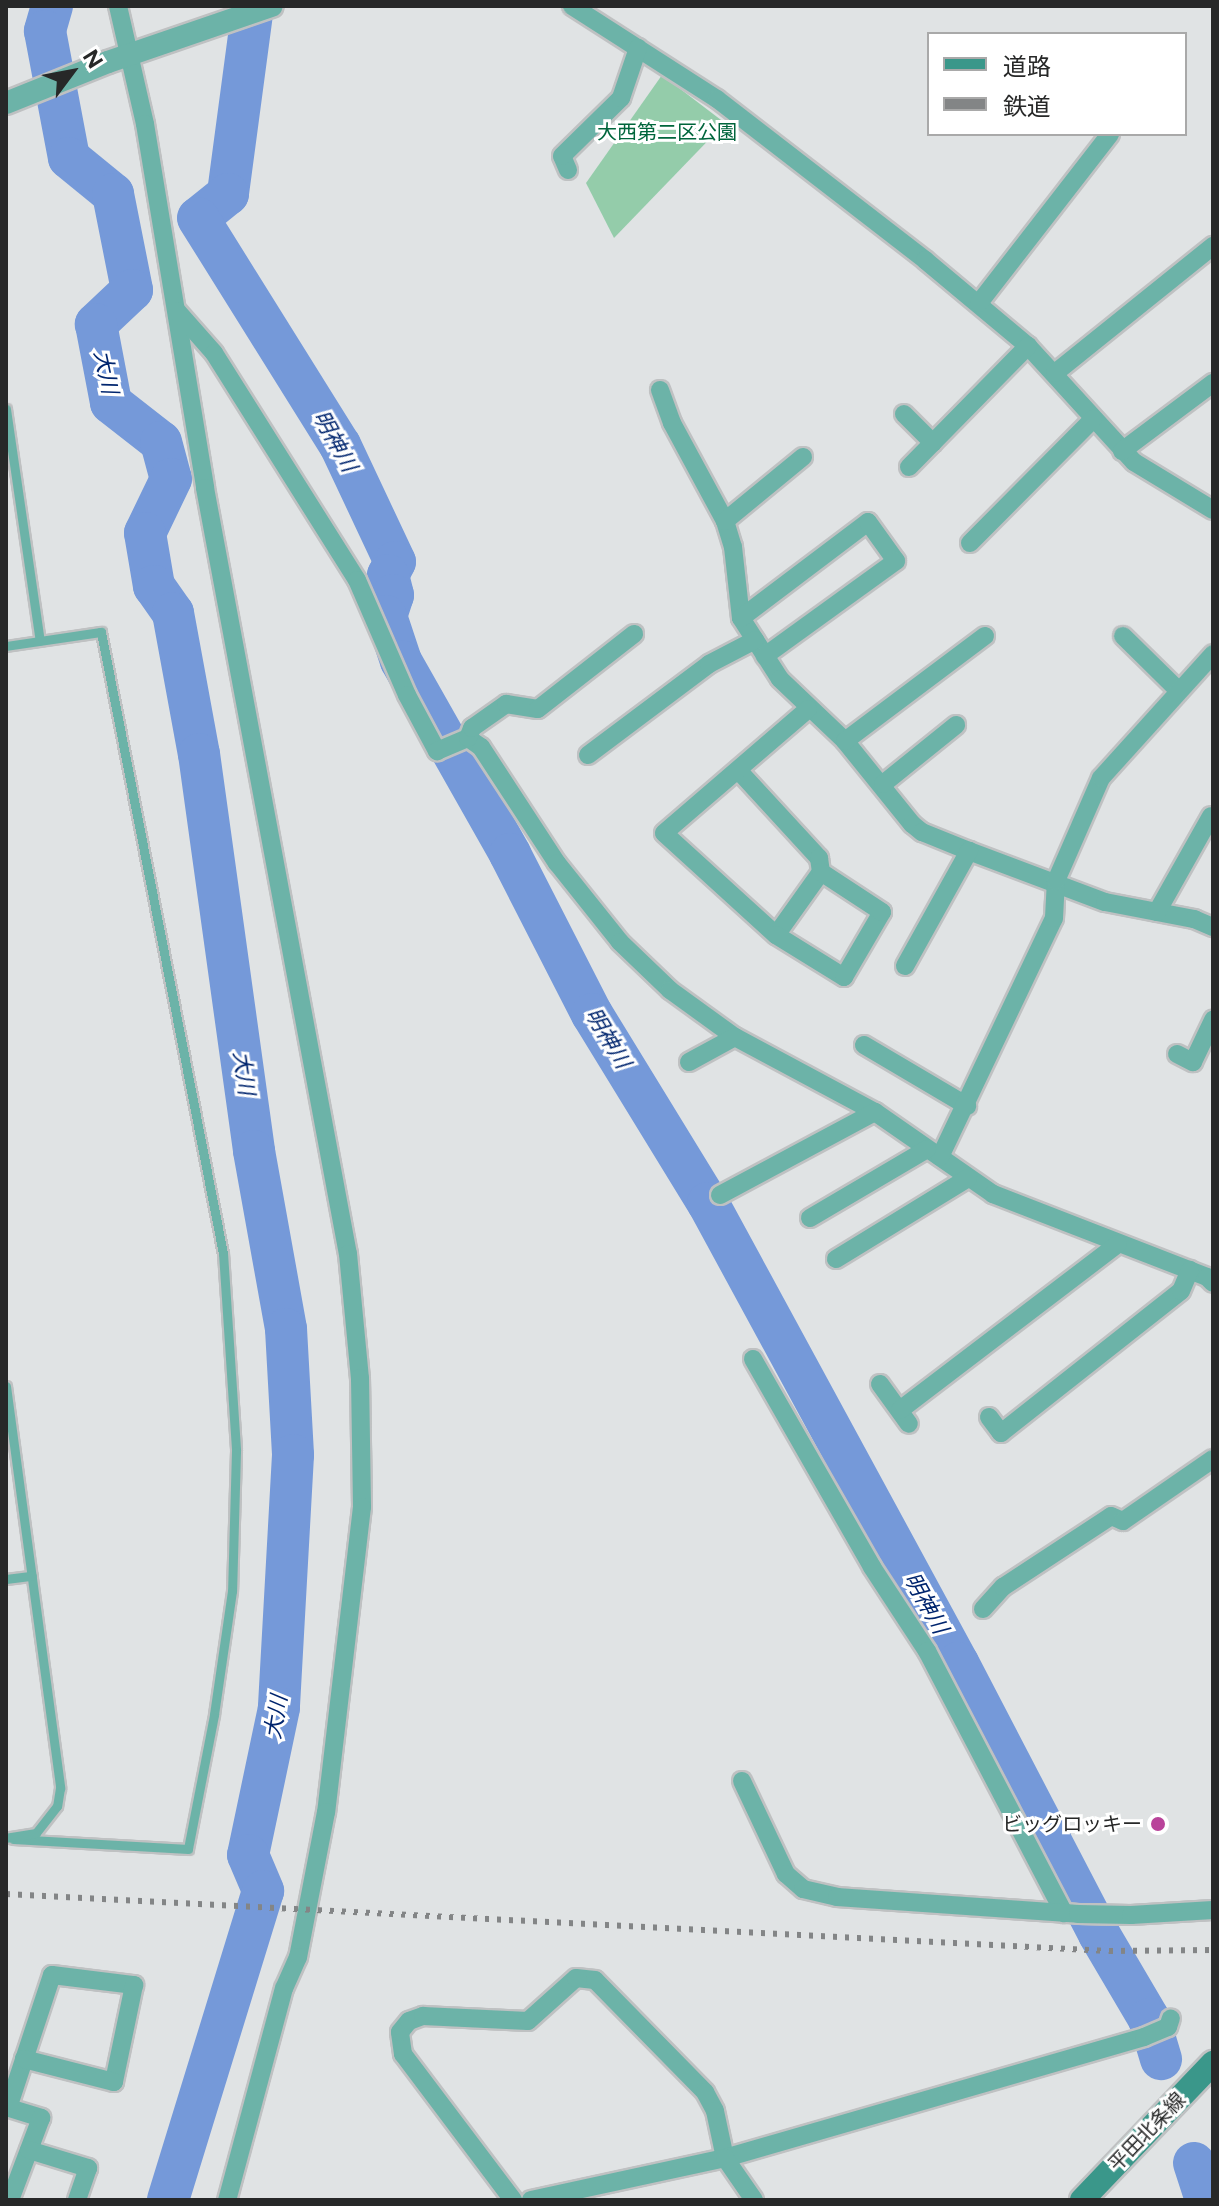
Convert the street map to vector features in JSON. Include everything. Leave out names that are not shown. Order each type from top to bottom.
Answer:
[{"type":"main road","name":"平田北条線","points":[[1082,2200],[1213,2063]]},
{"type":"street","points":[[118,6],[131,55],[205,488],[348,1254],[356,1307],[363,1436],[362,1507],[326,1812],[310,1909],[298,1957],[284,1988],[227,2200]]},
{"type":"street","points":[[14,100],[108,62],[272,6]]},
{"type":"street","points":[[572,6],[717,99],[979,303],[1055,373],[1122,451],[1213,510]]},
{"type":"street","points":[[568,170],[562,156],[621,98],[638,48]]},
{"type":"street","points":[[979,303],[1108,136]]},
{"type":"street","points":[[1055,373],[1213,246]]},
{"type":"street","points":[[177,311],[214,353],[349,567],[407,695],[437,751],[458,743],[472,728],[506,704],[538,709],[634,634]]},
{"type":"street","points":[[909,467],[1028,346]]},
{"type":"street","points":[[1122,451],[1213,383]]},
{"type":"street","points":[[660,390],[672,423],[725,521],[733,547],[741,618],[780,679],[845,741],[922,832],[1105,902],[1213,927]]},
{"type":"street","points":[[904,414],[933,443]]},
{"type":"street","points":[[970,543],[1093,419]]},
{"type":"street","points":[[725,521],[803,457]]},
{"type":"street","points":[[741,618],[868,522],[896,561],[765,656]]},
{"type":"street","points":[[845,741],[985,636]]},
{"type":"street","points":[[1123,636],[1178,690]]},
{"type":"street","points":[[588,755],[709,664],[755,640]]},
{"type":"street","points":[[810,1218],[934,1153],[967,1106],[1054,918],[1056,881],[1101,778],[1213,654]]},
{"type":"street","points":[[808,709],[664,833],[776,935],[844,977],[882,912],[821,872]]},
{"type":"street","points":[[883,784],[956,725]]},
{"type":"street","points":[[458,743],[481,747],[557,863],[620,942],[670,990],[735,1037],[875,1112],[993,1194],[1190,1270],[1213,1283]]},
{"type":"street","points":[[738,770],[819,858],[821,872],[776,935]]},
{"type":"street","points":[[1157,912],[1211,816]]},
{"type":"street","points":[[905,966],[969,851]]},
{"type":"street","points":[[1177,1054],[1193,1062],[1213,1020]]},
{"type":"street","points":[[689,1062],[735,1037]]},
{"type":"street","points":[[864,1045],[967,1106]]},
{"type":"street","points":[[720,1195],[875,1112]]},
{"type":"street","points":[[836,1259],[968,1178]]},
{"type":"street","points":[[880,1384],[904,1417],[1118,1244]]},
{"type":"street","points":[[989,1417],[1001,1433],[1181,1291],[1190,1270]]},
{"type":"street","points":[[753,1359],[872,1567],[927,1651],[1071,1913]]},
{"type":"street","points":[[983,1609],[1003,1587],[1111,1516],[1123,1521],[1213,1459]]},
{"type":"street","points":[[742,1781],[786,1874],[803,1889],[837,1897],[1071,1913],[1131,1915],[1213,1910]]},
{"type":"street","points":[[10,2200],[41,2118],[7,2107],[52,1975],[134,1985],[114,2082],[24,2059]]},
{"type":"street","points":[[513,2200],[403,2054],[400,2032],[409,2021],[423,2016],[528,2021],[576,1978],[595,1980],[705,2092],[715,2111],[725,2158],[754,2200]]},
{"type":"street","points":[[531,2200],[725,2158],[1144,2037],[1168,2027],[1171,2018]]},
{"type":"street","points":[[29,2150],[88,2168],[77,2200]]},
{"type":"lane","points":[[6,409],[40,641]]},
{"type":"lane","points":[[6,646],[101,632],[223,1253],[236,1451],[232,1591],[214,1715],[188,1849],[9,1838]]},
{"type":"lane","points":[[6,1386],[60,1788],[57,1806],[36,1833],[9,1838]]},
{"type":"lane","points":[[6,1579],[32,1576]]},
{"type":"green space","name":"大西第二区公園","points":[[662,75],[725,123],[614,238],[586,183]]},
{"type":"waterway","name":"大川","points":[[52,6],[45,31],[69,158],[113,194],[132,290],[96,324],[111,403],[161,442],[171,479],[145,533],[154,586],[173,613],[199,754],[254,1151],[286,1329],[293,1455],[279,1708],[248,1855],[263,1891],[168,2200]]},
{"type":"waterway","name":"明神川","points":[[253,6],[228,194],[198,218],[340,445],[395,562],[388,575],[393,595],[386,616],[401,661],[510,854],[592,1014],[708,1203],[958,1663],[1099,1934],[1149,2019],[1161,2059]]},
{"type":"waterway","name":"明神川","points":[[1194,2163],[1206,2200]]},
{"type":"railway","points":[[6,1894],[1109,1951],[1213,1950]]},
{"type":"place","name":"ビッグロッキー","points":[[1158,1824]]}]
